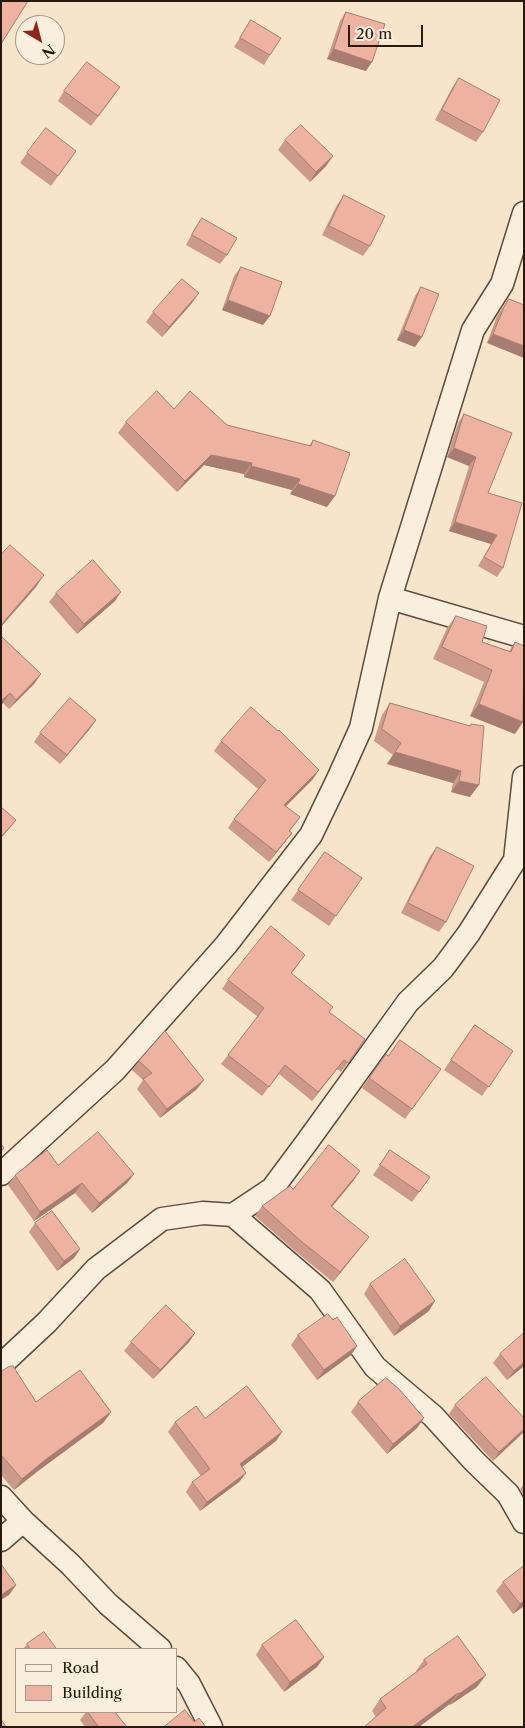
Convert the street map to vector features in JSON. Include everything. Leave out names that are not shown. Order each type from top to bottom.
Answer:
[{"type":"street","points":[[1,1174],[115,1070],[226,945],[311,836],[360,728],[390,598],[473,330],[502,284],[524,213]]},
{"type":"street","points":[[502,284],[524,275]]},
{"type":"street","points":[[390,598],[524,637]]},
{"type":"street","points":[[233,1215],[272,1189],[408,1002],[443,968],[469,933],[515,860],[524,777]]},
{"type":"street","points":[[1,1365],[48,1322],[96,1269],[162,1219],[202,1213],[233,1215],[320,1290],[375,1367],[433,1416],[474,1461],[508,1494],[524,1522]]},
{"type":"street","points":[[1,1497],[108,1604],[159,1648]]},
{"type":"street","points":[[1,1540],[23,1521]]},
{"type":"street","points":[[178,1670],[189,1684],[211,1727]]},
{"type":"building","points":[[1,1],[28,1],[19,15],[15,15],[15,22],[1,44]]},
{"type":"building","points":[[346,12],[385,24],[372,62],[334,49]]},
{"type":"building","points":[[251,20],[281,38],[270,55],[240,38]]},
{"type":"building","points":[[87,62],[120,87],[98,116],[64,91]]},
{"type":"building","points":[[459,78],[500,100],[483,132],[442,110]]},
{"type":"building","points":[[301,125],[333,156],[316,172],[285,140]]},
{"type":"building","points":[[46,128],[76,151],[58,176],[27,153]]},
{"type":"building","points":[[344,195],[385,216],[370,246],[329,226]]},
{"type":"building","points":[[202,218],[237,238],[227,255],[192,235]]},
{"type":"building","points":[[241,267],[282,282],[270,316],[228,300]]},
{"type":"building","points":[[182,279],[199,293],[169,327],[153,312]]},
{"type":"building","points":[[421,287],[439,294],[422,337],[404,330]]},
{"type":"building","points":[[509,299],[524,305],[524,346],[493,334]]},
{"type":"building","points":[[157,391],[174,409],[190,391],[227,425],[311,446],[313,440],[350,453],[335,496],[298,484],[300,479],[251,466],[252,463],[211,455],[185,481],[126,422]]},
{"type":"building","points":[[464,414],[512,433],[488,493],[522,503],[503,568],[484,557],[497,535],[455,522],[476,457],[454,448]]},
{"type":"building","points":[[10,545],[44,575],[1,625],[1,555]]},
{"type":"building","points":[[93,560],[121,592],[84,624],[56,593]]},
{"type":"building","points":[[456,616],[487,626],[482,642],[511,652],[515,642],[524,646],[523,722],[479,704],[492,670],[442,647]]},
{"type":"building","points":[[1,636],[41,674],[16,700],[10,693],[1,701]]},
{"type":"building","points":[[70,698],[96,720],[67,755],[40,733]]},
{"type":"building","points":[[390,703],[470,726],[471,724],[484,726],[479,785],[459,781],[461,771],[395,752],[401,743],[382,729]]},
{"type":"building","points":[[251,707],[279,730],[319,770],[284,805],[300,817],[289,831],[292,833],[276,852],[234,819],[266,780],[221,741]]},
{"type":"building","points":[[1,807],[16,820],[1,837]]},
{"type":"building","points":[[437,847],[474,866],[446,922],[408,903]]},
{"type":"building","points":[[325,852],[362,878],[336,916],[298,890]]},
{"type":"building","points":[[271,926],[305,955],[291,973],[333,1007],[329,1012],[365,1039],[348,1063],[344,1060],[318,1092],[285,1065],[269,1087],[228,1055],[264,1008],[228,980]]},
{"type":"building","points":[[475,1025],[513,1051],[489,1087],[451,1060]]},
{"type":"building","points":[[165,1031],[204,1080],[167,1109],[143,1079],[152,1073],[139,1061]]},
{"type":"building","points":[[400,1040],[441,1069],[412,1109],[369,1078],[386,1054],[388,1056]]},
{"type":"building","points":[[98,1132],[134,1174],[99,1203],[82,1183],[40,1212],[15,1175],[47,1150],[58,1165]]},
{"type":"building","points":[[329,1145],[360,1171],[331,1206],[369,1237],[340,1272],[302,1242],[262,1206],[290,1186],[293,1189]]},
{"type":"building","points":[[390,1150],[430,1177],[419,1192],[380,1165]]},
{"type":"building","points":[[52,1211],[80,1249],[64,1261],[35,1223]]},
{"type":"building","points":[[405,1259],[435,1301],[400,1326],[370,1284]]},
{"type":"building","points":[[166,1305],[195,1333],[160,1370],[131,1342]]},
{"type":"building","points":[[328,1314],[333,1320],[337,1317],[357,1346],[324,1370],[298,1335]]},
{"type":"building","points":[[524,1333],[524,1362],[514,1371],[500,1354]]},
{"type":"building","points":[[13,1366],[36,1402],[80,1370],[111,1412],[22,1479],[1,1455],[1,1370]]},
{"type":"building","points":[[486,1377],[524,1418],[524,1429],[499,1452],[455,1405]]},
{"type":"building","points":[[386,1378],[400,1390],[424,1418],[393,1444],[358,1402]]},
{"type":"building","points":[[247,1386],[282,1432],[240,1464],[246,1473],[207,1502],[192,1482],[210,1469],[175,1422],[196,1406],[205,1418]]},
{"type":"building","points":[[1,1564],[16,1585],[1,1595]]},
{"type":"building","points":[[524,1566],[524,1601],[520,1604],[503,1582]]},
{"type":"building","points":[[296,1620],[324,1657],[290,1682],[262,1645]]},
{"type":"building","points":[[44,1632],[56,1648],[29,1648],[27,1644]]},
{"type":"building","points":[[458,1636],[486,1675],[412,1727],[364,1727],[386,1708],[380,1699],[427,1664],[424,1660]]},
{"type":"building","points":[[185,1710],[194,1722],[199,1718],[206,1727],[164,1727]]},
{"type":"building","points":[[89,1713],[116,1713],[127,1727],[99,1727]]},
{"type":"building","points":[[1,1719],[6,1727],[1,1727]]}]
